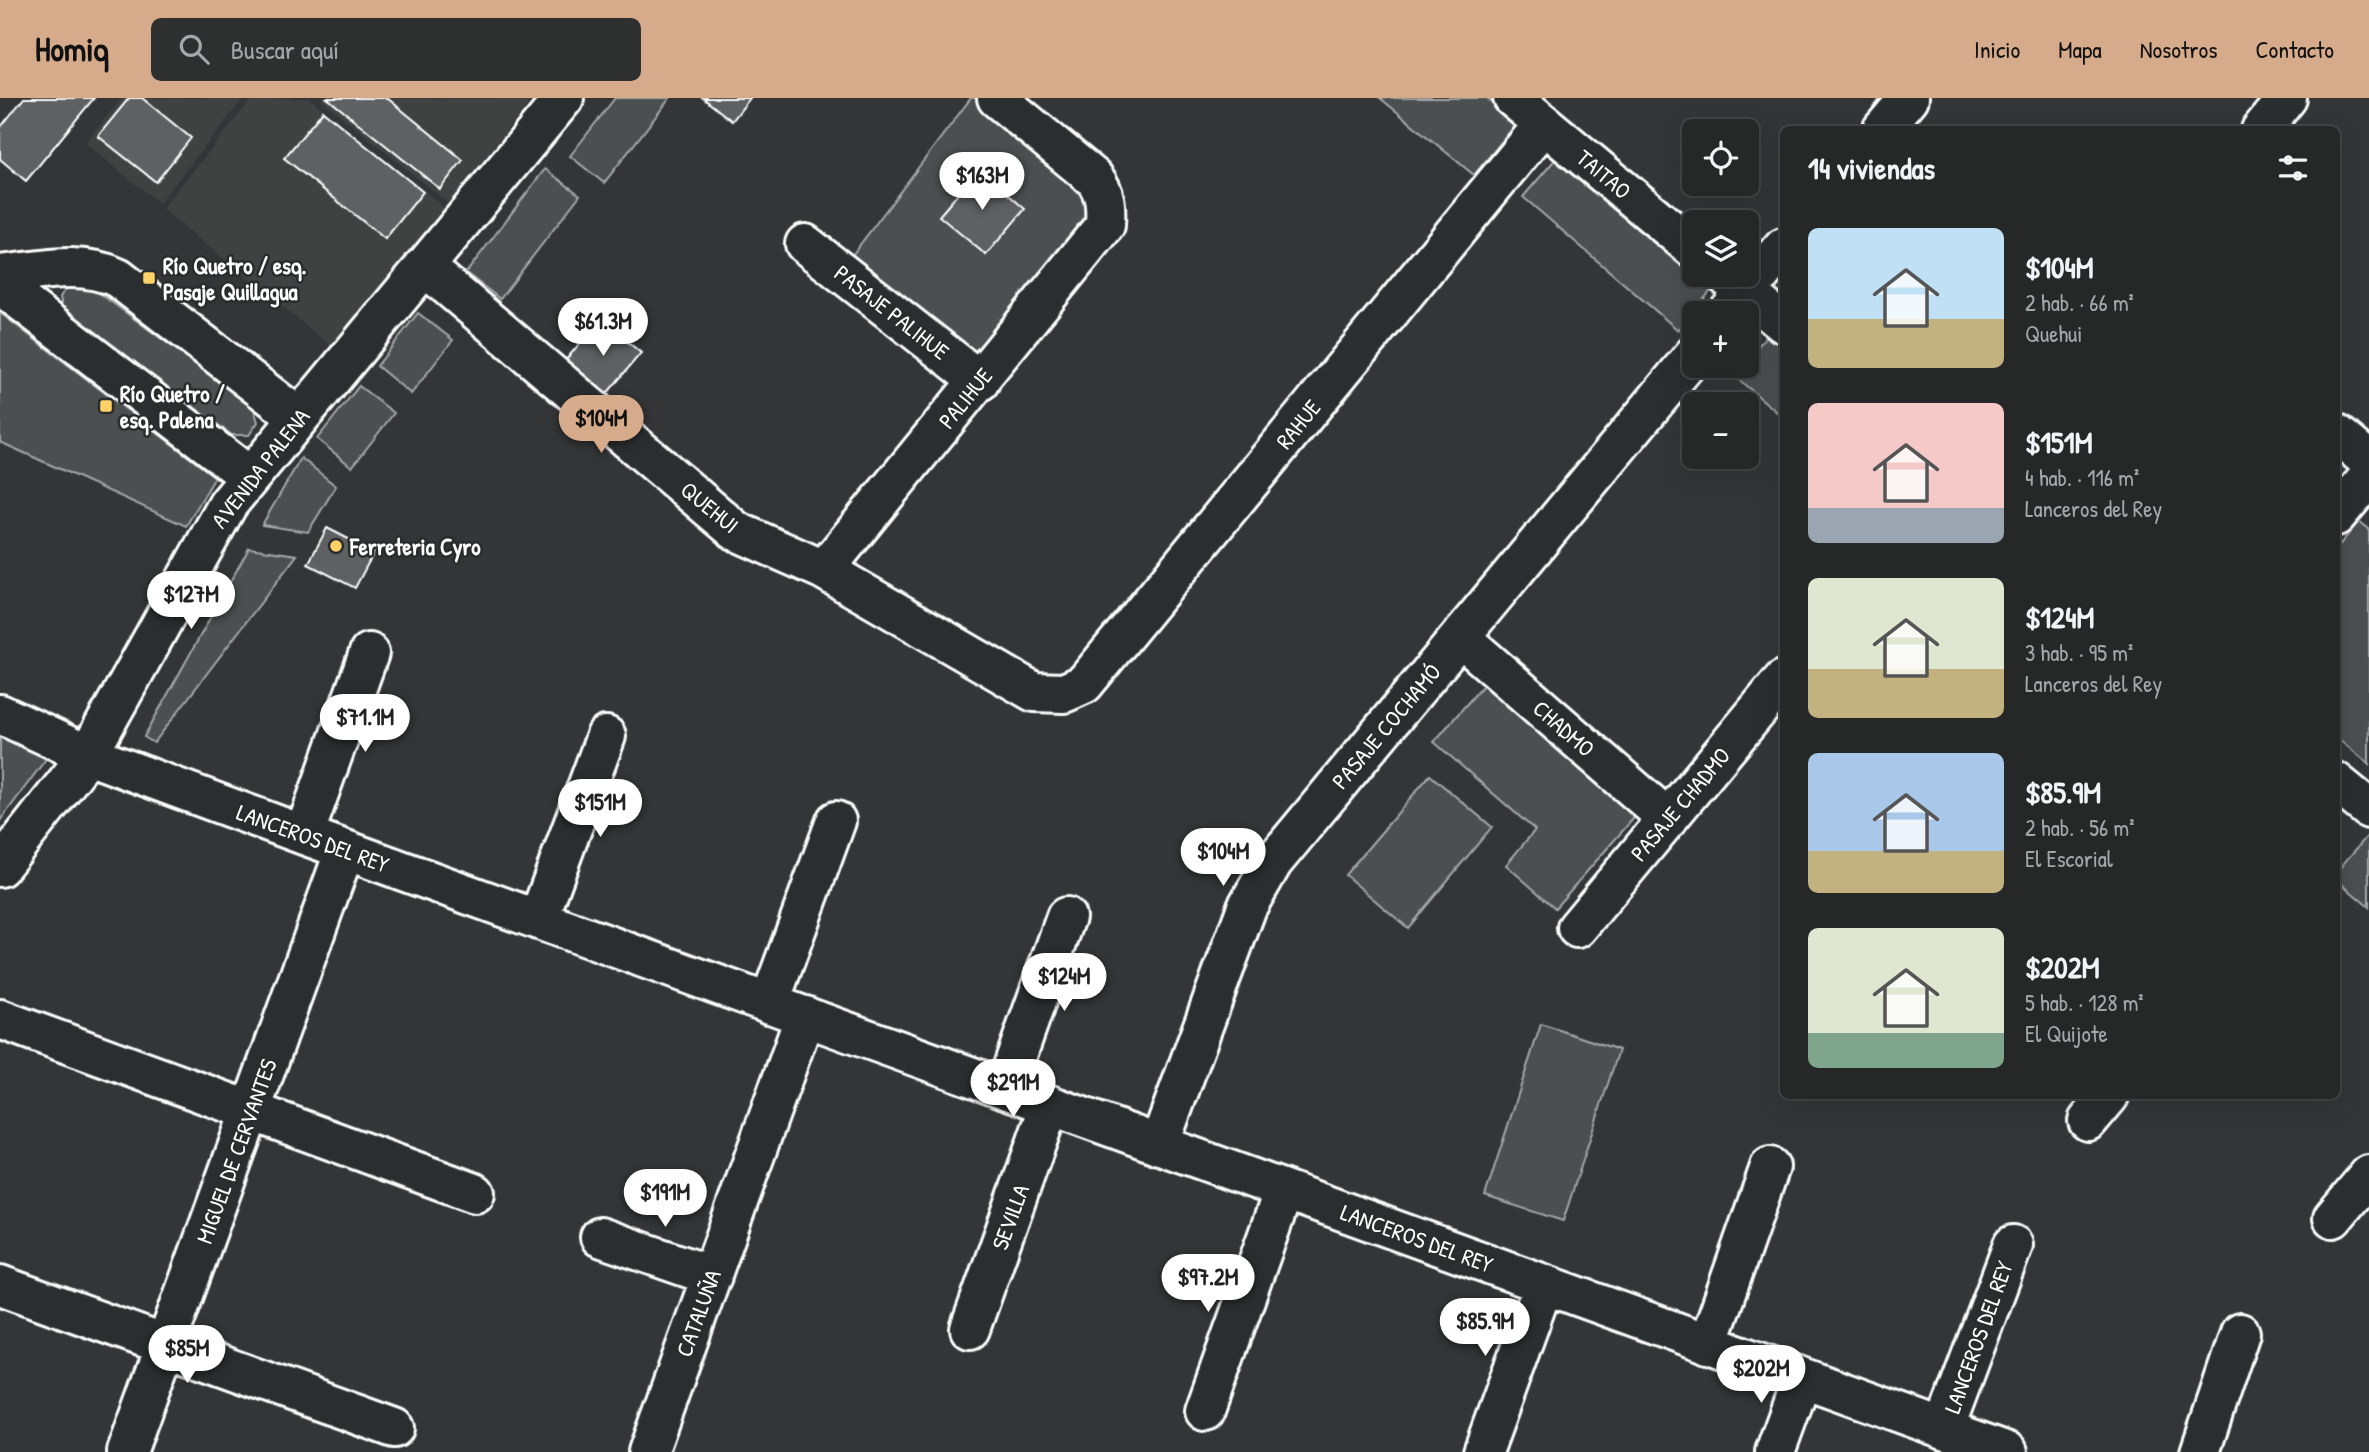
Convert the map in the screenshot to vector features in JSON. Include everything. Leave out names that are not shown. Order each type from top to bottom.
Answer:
[{"type":"street","name":"AVENIDA PALENA","points":[[0,867],[88,755],[211,532],[249,476],[564,98]]},
{"type":"street","name":"PALIHUE","points":[[824,570],[1105,225],[1107,206],[1102,188],[1094,178],[997,98]]},
{"type":"street","name":"TAITAO","points":[[1513,98],[1682,239]]},
{"type":"street","points":[[1885,126],[1909,98]]},
{"type":"street","points":[[2264,126],[2287,98]]},
{"type":"street","name":"RAHUE","points":[[1034,692],[1064,692],[1084,684],[1544,124]]},
{"type":"street","name":"PASAJE PALIHUE","points":[[805,244],[979,381]]},
{"type":"street","points":[[1780,250],[1733,293],[1780,321]]},
{"type":"street","name":"QUEHUI","points":[[424,266],[736,531],[824,570],[1034,692]]},
{"type":"street","points":[[0,275],[74,267],[99,269],[298,417]]},
{"type":"street","points":[[0,285],[249,476]]},
{"type":"street","name":"PASAJE COCHAMÓ","points":[[1159,1145],[1247,907],[1261,880],[1286,845],[1682,369]]},
{"type":"street","points":[[2340,436],[2369,461]]},
{"type":"street","points":[[2340,511],[2369,477]]},
{"type":"street","name":"CHADMO","points":[[1460,637],[1668,819]]},
{"type":"street","points":[[304,835],[369,653]]},
{"type":"street","name":"PASAJE CHADMO","points":[[1577,928],[1780,684]]},
{"type":"street","name":"LANCEROS DEL REY","points":[[0,714],[88,755],[304,835],[2008,1452]]},
{"type":"street","points":[[538,920],[606,736]]},
{"type":"street","points":[[769,1004],[836,821]]},
{"type":"street","name":"MIGUEL DE CERVANTES","points":[[127,1452],[345,850]]},
{"type":"street","points":[[1005,1089],[1066,917]]},
{"type":"street","name":"CATALUÑA","points":[[648,1452],[805,1016]]},
{"type":"street","points":[[0,1019],[475,1193]]},
{"type":"street","name":"SEVILLA","points":[[971,1329],[1050,1105]]},
{"type":"street","points":[[1708,1344],[1770,1167]]},
{"type":"street","points":[[2333,1218],[2369,1175]]},
{"type":"street","points":[[1205,1411],[1284,1190]]},
{"type":"street","points":[[600,1237],[712,1276]]},
{"type":"street","name":"LANCEROS DEL REY","points":[[1944,1429],[2013,1245]]},
{"type":"street","points":[[1483,1452],[1544,1284]]},
{"type":"street","points":[[0,1285],[394,1428]]},
{"type":"street","points":[[2200,1452],[2240,1333]]},
{"type":"street","points":[[1775,1452],[1802,1377]]},
{"type":"shaded area","points":[[122,98],[244,98],[159,203],[85,143]]},
{"type":"shaded area","points":[[253,98],[309,98],[445,208],[332,347],[162,209]]},
{"type":"shaded area","points":[[319,98],[533,98],[448,203]]},
{"type":"shaded area","points":[[615,98],[670,98],[604,183],[570,156]]},
{"type":"shaded area","points":[[971,98],[997,98],[1106,206],[980,381],[840,271]]},
{"type":"shaded area","points":[[1380,98],[1487,98],[1517,123],[1474,175]]},
{"type":"shaded area","points":[[1559,155],[1682,260],[1682,287],[1714,287],[1702,301],[1682,301],[1682,325],[1678,330],[1523,197]]},
{"type":"shaded area","points":[[545,169],[580,195],[500,299],[466,273]]},
{"type":"shaded area","points":[[84,282],[253,406],[258,422],[249,435],[232,435],[63,312],[60,297],[70,283]]},
{"type":"shaded area","points":[[0,313],[215,477],[186,526],[0,442]]},
{"type":"shaded area","points":[[418,313],[453,340],[411,394],[377,366]]},
{"type":"shaded area","points":[[1770,332],[1780,341],[1780,414],[1759,397],[1759,392],[1753,392],[1737,378],[1759,378],[1759,345]]},
{"type":"shaded area","points":[[359,386],[394,413],[352,467],[317,439]]},
{"type":"shaded area","points":[[301,458],[336,486],[308,532],[262,525]]},
{"type":"shaded area","points":[[2359,521],[2369,529],[2369,764],[2340,740],[2340,544]]},
{"type":"shaded area","points":[[249,548],[297,555],[154,743],[144,737]]},
{"type":"shaded area","points":[[1489,678],[1640,811],[1555,908],[1506,865],[1535,830],[1434,742]]},
{"type":"shaded area","points":[[0,719],[57,744],[0,821]]},
{"type":"shaded area","points":[[1430,775],[1492,827],[1408,928],[1345,875]]},
{"type":"shaded area","points":[[2369,834],[2369,907],[2340,882],[2340,867]]},
{"type":"shaded area","points":[[1541,1024],[1619,1050],[1563,1221],[1485,1196]]},
{"type":"building","points":[[24,98],[94,98],[26,181],[0,159],[0,128]]},
{"type":"building","points":[[129,98],[142,98],[191,138],[156,182],[98,136]]},
{"type":"building","points":[[327,98],[387,98],[463,160],[440,189]]},
{"type":"building","points":[[703,98],[750,98],[732,121]]},
{"type":"building","points":[[323,111],[423,192],[385,239],[284,158]]},
{"type":"building","points":[[979,169],[1025,209],[986,255],[939,216]]},
{"type":"building","points":[[600,319],[641,353],[605,396],[564,362]]},
{"type":"building","points":[[327,528],[374,552],[355,588],[308,564]]},
{"type":"place","name":"Río Quetro / esq. Pasaje Quillagua","points":[[149,278]]},
{"type":"place","name":"Río Quetro / esq. Palena","points":[[106,406]]},
{"type":"place","name":"Ferreteria Cyro","points":[[336,546]]}]
